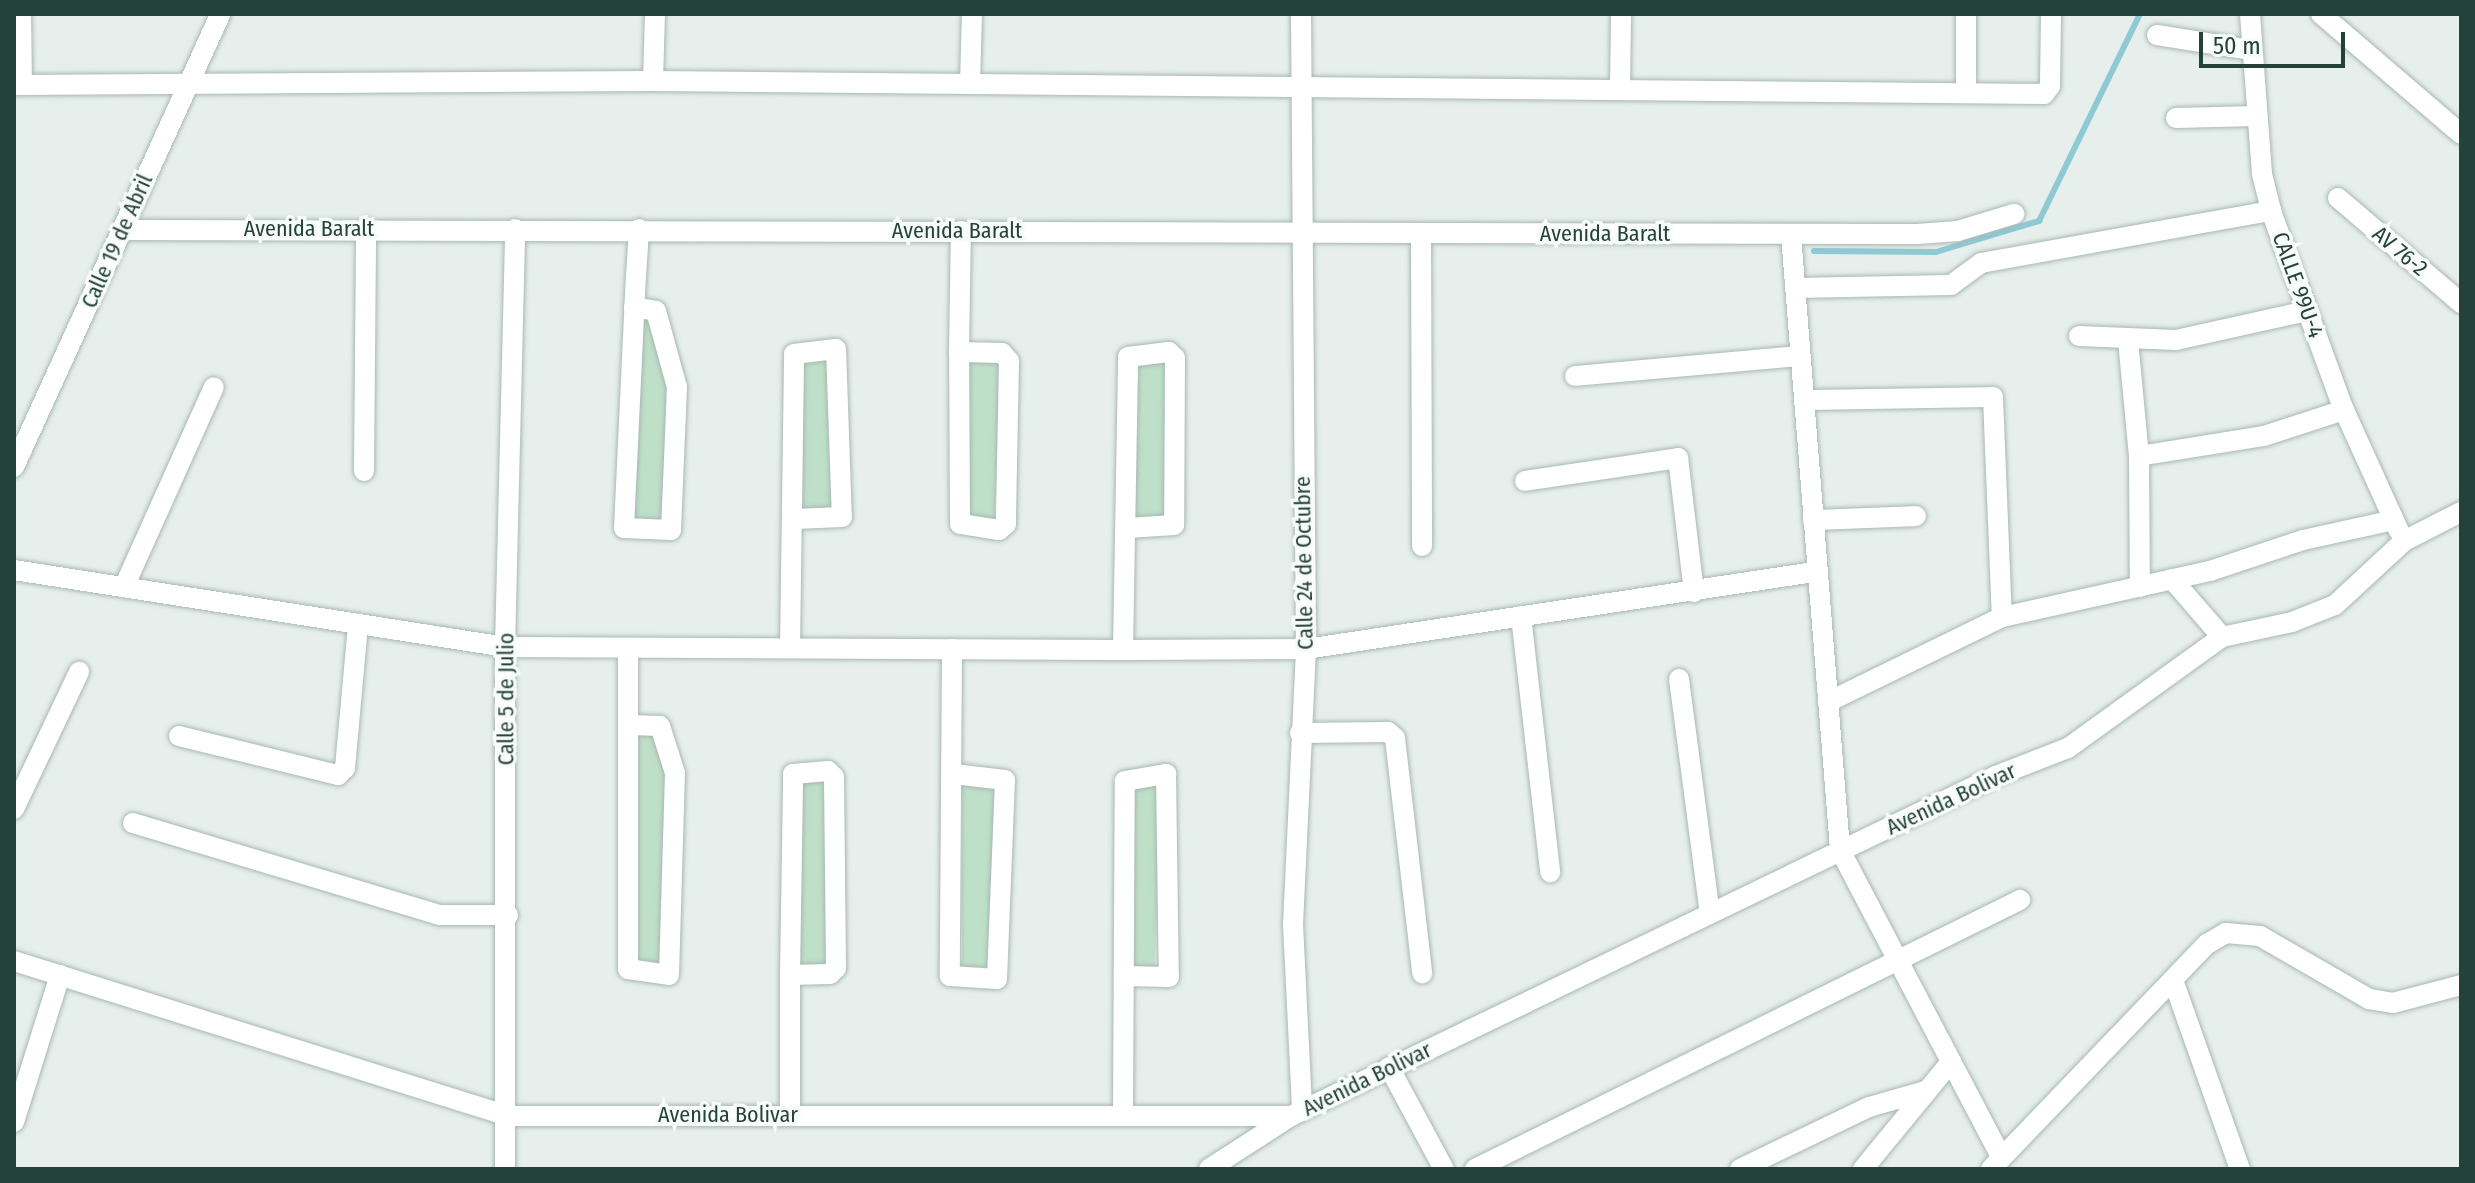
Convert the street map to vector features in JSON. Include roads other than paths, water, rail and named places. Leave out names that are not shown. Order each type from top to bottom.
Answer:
[{"type":"street","name":"Calle 19 de Abril","points":[[14,467],[220,14]]},
{"type":"street","points":[[653,81],[655,14]]},
{"type":"street","points":[[970,84],[972,14]]},
{"type":"street","name":"Calle 24 de Octubre","points":[[1297,1114],[1293,924],[1306,649],[1299,232],[1301,14]]},
{"type":"street","points":[[1620,88],[1621,14]]},
{"type":"street","points":[[1966,14],[1966,88]]},
{"type":"street","points":[[24,20],[18,85],[189,80],[653,81],[1301,87],[1966,88],[2049,92],[2051,14]]},
{"type":"street","name":"CALLE 99U-4","points":[[2250,14],[2256,116],[2271,211],[2344,410],[2404,541]]},
{"type":"street","points":[[2321,14],[2461,134]]},
{"type":"street","points":[[2157,35],[2252,50]]},
{"type":"street","points":[[2176,118],[2256,116]]},
{"type":"street","name":"AV 76-2","points":[[2338,198],[2461,303]]},
{"type":"street","points":[[1795,288],[1951,285],[1981,263],[2271,211]]},
{"type":"street","name":"Avenida Baralt","points":[[123,230],[366,228],[1791,235],[1958,231],[2014,214]]},
{"type":"street","points":[[364,471],[366,228]]},
{"type":"street","name":"Calle 5 de Julio","points":[[505,1169],[508,915],[505,647],[515,229]]},
{"type":"street","points":[[634,307],[656,311],[677,387],[671,530],[624,528],[634,307],[639,229]]},
{"type":"street","points":[[959,352],[1002,353],[1009,361],[1006,524],[999,530],[960,524],[959,352],[961,231]]},
{"type":"street","points":[[1421,233],[1422,546]]},
{"type":"street","points":[[1791,235],[1813,520],[1814,572],[1840,850],[1951,1062],[1996,1163],[2207,944],[2242,931],[2280,945],[2345,988],[2393,1003],[2461,985]]},
{"type":"street","points":[[2079,336],[2128,340],[2221,335],[2307,311]]},
{"type":"street","points":[[2128,340],[2139,456],[2140,587]]},
{"type":"street","points":[[790,648],[795,519],[794,354],[836,349],[842,517],[795,519]]},
{"type":"street","points":[[1123,650],[1128,528],[1128,357],[1169,352],[1175,358],[1174,525],[1128,528]]},
{"type":"street","points":[[1575,376],[1800,356]]},
{"type":"street","points":[[124,587],[214,387]]},
{"type":"street","points":[[1804,400],[1993,397],[2002,617]]},
{"type":"street","points":[[2139,456],[2264,436],[2344,410]]},
{"type":"street","points":[[1525,481],[1678,458],[1694,592]]},
{"type":"street","name":"Avenida Bolivar","points":[[14,961],[508,1116],[1297,1114],[1840,850],[2068,748],[2222,637],[2292,622],[2335,605],[2404,541],[2461,512]]},
{"type":"street","points":[[1813,520],[1916,516]]},
{"type":"street","points":[[1828,702],[2002,617],[2140,587],[2394,520]]},
{"type":"street","points":[[14,570],[505,647],[1123,650],[1306,649],[1814,572]]},
{"type":"street","points":[[2172,579],[2222,637]]},
{"type":"street","points":[[1521,616],[1550,872]]},
{"type":"street","points":[[179,736],[338,775],[345,768],[358,624]]},
{"type":"street","points":[[628,648],[628,969],[669,975],[675,773],[660,726],[630,725]]},
{"type":"street","points":[[952,649],[950,976],[997,979],[1005,780],[953,774]]},
{"type":"street","points":[[14,809],[79,672]]},
{"type":"street","points":[[1679,679],[1710,913]]},
{"type":"street","points":[[1300,733],[1388,732],[1395,738],[1422,973]]},
{"type":"street","points":[[790,975],[830,974],[836,968],[834,777],[828,771],[793,774],[790,975],[790,1115]]},
{"type":"street","points":[[1123,1113],[1125,781],[1166,774],[1170,973],[1124,976]]},
{"type":"street","points":[[133,823],[439,915],[508,915]]},
{"type":"street","points":[[1475,1169],[1900,963],[2020,900]]},
{"type":"street","points":[[15,1122],[60,975]]},
{"type":"street","points":[[2173,980],[2240,1169]]},
{"type":"street","points":[[1863,1169],[1951,1062]]},
{"type":"street","points":[[1389,1067],[1444,1169]]},
{"type":"street","points":[[1740,1169],[1869,1107],[1925,1091]]},
{"type":"street","points":[[1209,1169],[1297,1114]]},
{"type":"waterway","points":[[1814,251],[1936,252],[2039,221],[2140,14]]}]
